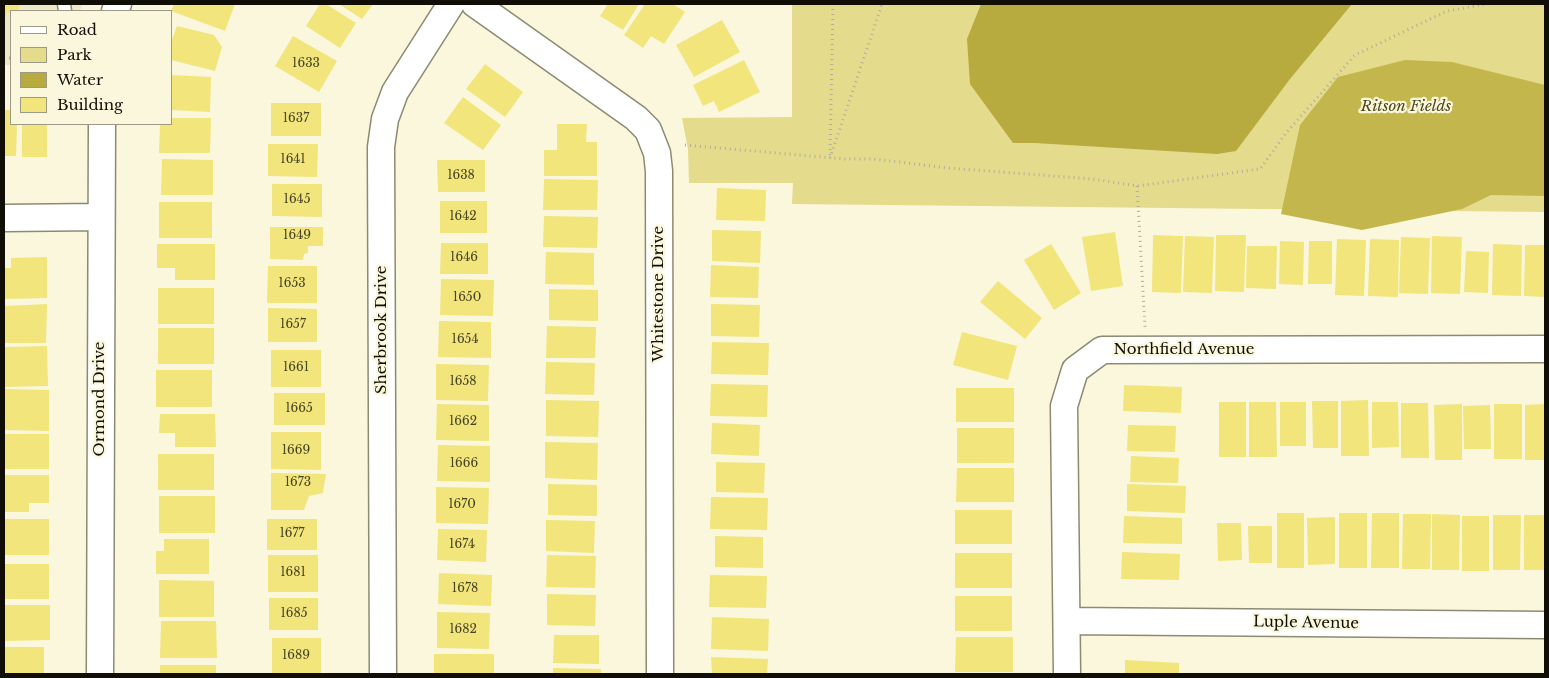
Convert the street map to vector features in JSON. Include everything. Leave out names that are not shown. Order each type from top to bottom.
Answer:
[{"type":"street","name":"Sherbrook Drive","points":[[383,674],[381,147],[385,119],[395,92],[451,4]]},
{"type":"street","name":"Whitestone Drive","points":[[476,4],[636,118],[648,130],[657,153],[659,171],[660,674]]},
{"type":"street","name":"Ormond Drive","points":[[100,674],[100,217],[102,125]]},
{"type":"street","points":[[4,218],[100,217]]},
{"type":"street","name":"Northfield Avenue","points":[[1066,674],[1064,406],[1076,370],[1102,350],[1545,349]]},
{"type":"street","name":"Luple Avenue","points":[[1067,621],[1545,625]]},
{"type":"path","points":[[830,158],[834,4]]},
{"type":"path","points":[[830,158],[882,4]]},
{"type":"path","points":[[685,145],[830,158],[874,159],[948,168],[1093,178],[1137,186],[1260,169],[1286,133],[1355,55],[1447,11],[1488,4]]},
{"type":"path","points":[[1137,186],[1146,350]]},
{"type":"shaded area","points":[[4,4],[82,4],[80,10],[10,10],[10,65],[4,65]]},
{"type":"green space","name":"Ritson Fields","points":[[792,4],[1545,4],[1545,212],[792,204],[793,183],[689,183],[688,149],[682,118],[792,117]]},
{"type":"green space","points":[[1405,60],[1452,62],[1545,85],[1545,196],[1491,195],[1462,209],[1362,230],[1281,214],[1300,125],[1338,77]]},
{"type":"water","points":[[981,4],[1352,4],[1290,79],[1236,151],[1217,154],[1013,143],[970,84],[967,39]]},
{"type":"building","points":[[4,4],[20,4],[18,10],[7,12],[4,23]]},
{"type":"building","points":[[174,4],[235,4],[225,31],[171,10]]},
{"type":"building","points":[[320,4],[326,4],[356,23],[340,48],[306,26]]},
{"type":"building","points":[[339,4],[373,4],[362,19]]},
{"type":"building","points":[[608,4],[639,4],[623,30],[600,16]]},
{"type":"building","points":[[645,4],[673,4],[685,12],[664,44],[651,36],[643,48],[624,35]]},
{"type":"building","points":[[722,20],[740,52],[694,77],[676,45]]},
{"type":"building","points":[[177,26],[214,35],[222,47],[215,71],[172,60],[172,39]]},
{"type":"building","points":[[293,36],[337,61],[319,92],[275,66]]},
{"type":"building","points":[[744,60],[760,92],[719,112],[714,101],[703,106],[693,85]]},
{"type":"building","points":[[485,64],[523,92],[505,117],[466,89]]},
{"type":"building","points":[[172,75],[211,77],[210,112],[172,110]]},
{"type":"building","points":[[463,97],[501,125],[483,150],[444,123]]},
{"type":"building","points":[[271,103],[321,103],[321,136],[271,136]]},
{"type":"building","points":[[4,110],[10,110],[10,125],[17,125],[16,156],[4,156]]},
{"type":"building","points":[[172,118],[211,118],[210,153],[159,153],[160,125],[172,125]]},
{"type":"building","points":[[557,124],[587,124],[586,142],[597,142],[597,176],[544,176],[544,150],[557,150]]},
{"type":"building","points":[[22,125],[47,125],[47,157],[22,157]]},
{"type":"building","points":[[268,144],[318,144],[317,177],[268,176]]},
{"type":"building","points":[[162,159],[213,160],[213,195],[161,195]]},
{"type":"building","points":[[437,160],[485,160],[485,192],[438,192]]},
{"type":"building","points":[[544,179],[598,180],[597,210],[543,210]]},
{"type":"building","points":[[272,184],[322,184],[322,217],[272,216]]},
{"type":"building","points":[[717,188],[766,190],[765,221],[716,220]]},
{"type":"building","points":[[440,201],[487,201],[487,233],[440,233]]},
{"type":"building","points":[[159,202],[212,202],[212,238],[159,238]]},
{"type":"building","points":[[544,216],[598,217],[597,248],[543,247]]},
{"type":"building","points":[[270,227],[323,227],[323,246],[308,246],[308,253],[304,254],[303,260],[270,259]]},
{"type":"building","points":[[712,230],[761,231],[760,263],[712,261]]},
{"type":"building","points":[[1115,232],[1123,286],[1091,291],[1082,237]]},
{"type":"building","points":[[1153,235],[1183,236],[1181,293],[1152,292]]},
{"type":"building","points":[[1216,235],[1246,235],[1244,292],[1215,291]]},
{"type":"building","points":[[1185,236],[1214,237],[1212,293],[1183,292]]},
{"type":"building","points":[[1432,236],[1462,237],[1460,294],[1431,293]]},
{"type":"building","points":[[1401,237],[1430,238],[1428,294],[1399,293]]},
{"type":"building","points":[[1337,239],[1366,240],[1364,296],[1335,295]]},
{"type":"building","points":[[1370,239],[1399,240],[1398,297],[1368,296]]},
{"type":"building","points":[[1280,241],[1304,242],[1303,285],[1279,284]]},
{"type":"building","points":[[1309,241],[1332,241],[1332,284],[1308,284]]},
{"type":"building","points":[[441,243],[488,243],[488,274],[440,274]]},
{"type":"building","points":[[157,244],[215,244],[215,280],[175,280],[175,268],[157,268]]},
{"type":"building","points":[[1051,244],[1081,293],[1054,310],[1024,260]]},
{"type":"building","points":[[1493,244],[1522,245],[1521,296],[1492,295]]},
{"type":"building","points":[[1525,245],[1545,245],[1545,297],[1524,296]]},
{"type":"building","points":[[1247,246],[1277,246],[1276,289],[1246,288]]},
{"type":"building","points":[[1466,251],[1489,252],[1488,293],[1464,292]]},
{"type":"building","points":[[546,252],[594,253],[594,285],[545,284]]},
{"type":"building","points":[[47,257],[47,298],[4,299],[4,268],[11,268],[11,258]]},
{"type":"building","points":[[711,265],[759,267],[758,298],[710,297]]},
{"type":"building","points":[[268,266],[317,266],[317,303],[267,303]]},
{"type":"building","points":[[441,279],[494,280],[493,316],[440,315]]},
{"type":"building","points":[[998,281],[1042,318],[1025,339],[980,302]]},
{"type":"building","points":[[158,288],[214,288],[214,324],[158,324]]},
{"type":"building","points":[[549,289],[598,290],[598,321],[549,320]]},
{"type":"building","points":[[47,304],[46,343],[4,343],[4,306]]},
{"type":"building","points":[[711,304],[760,305],[759,337],[711,336]]},
{"type":"building","points":[[268,308],[317,309],[317,342],[268,342]]},
{"type":"building","points":[[439,321],[491,322],[491,358],[438,357]]},
{"type":"building","points":[[547,326],[596,327],[595,358],[546,358]]},
{"type":"building","points":[[158,328],[214,328],[214,364],[158,364]]},
{"type":"building","points":[[962,332],[1017,346],[1008,380],[953,365]]},
{"type":"building","points":[[712,342],[769,343],[768,375],[711,374]]},
{"type":"building","points":[[47,346],[48,386],[4,387],[4,347]]},
{"type":"building","points":[[271,350],[321,350],[321,387],[271,387]]},
{"type":"building","points":[[546,362],[595,363],[594,395],[545,394]]},
{"type":"building","points":[[436,364],[489,365],[488,401],[436,400]]},
{"type":"building","points":[[156,370],[212,370],[212,407],[156,407]]},
{"type":"building","points":[[711,384],[768,385],[767,417],[710,416]]},
{"type":"building","points":[[1124,385],[1182,387],[1181,413],[1123,411]]},
{"type":"building","points":[[956,388],[1014,388],[1014,422],[956,422]]},
{"type":"building","points":[[4,389],[49,390],[49,431],[4,430]]},
{"type":"building","points":[[274,393],[325,393],[325,425],[274,425]]},
{"type":"building","points":[[546,400],[599,401],[598,437],[546,436]]},
{"type":"building","points":[[1368,400],[1369,456],[1341,456],[1341,401]]},
{"type":"building","points":[[1312,401],[1338,401],[1338,448],[1313,448]]},
{"type":"building","points":[[1219,402],[1246,402],[1246,457],[1219,457]]},
{"type":"building","points":[[1249,402],[1276,402],[1277,457],[1249,457]]},
{"type":"building","points":[[1280,402],[1306,402],[1306,446],[1280,446]]},
{"type":"building","points":[[1372,402],[1398,402],[1399,447],[1372,448]]},
{"type":"building","points":[[1401,403],[1428,403],[1429,458],[1401,458]]},
{"type":"building","points":[[437,404],[489,405],[489,441],[436,440]]},
{"type":"building","points":[[1462,404],[1462,460],[1435,460],[1434,405]]},
{"type":"building","points":[[1494,404],[1522,404],[1522,459],[1494,459]]},
{"type":"building","points":[[1545,404],[1545,460],[1525,460],[1525,405]]},
{"type":"building","points":[[1490,405],[1491,449],[1464,449],[1463,406]]},
{"type":"building","points":[[160,414],[215,414],[216,447],[175,447],[175,433],[159,433]]},
{"type":"building","points":[[712,423],[760,425],[759,456],[711,454]]},
{"type":"building","points":[[1128,425],[1176,426],[1175,452],[1127,451]]},
{"type":"building","points":[[957,428],[1014,428],[1014,463],[957,463]]},
{"type":"building","points":[[271,432],[321,432],[321,470],[271,469]]},
{"type":"building","points":[[4,434],[49,434],[49,469],[4,469]]},
{"type":"building","points":[[545,442],[598,443],[597,480],[545,478]]},
{"type":"building","points":[[438,445],[490,446],[490,482],[437,481]]},
{"type":"building","points":[[158,454],[214,454],[214,490],[158,490]]},
{"type":"building","points":[[1131,456],[1179,458],[1178,483],[1130,482]]},
{"type":"building","points":[[716,462],[765,463],[764,493],[716,492]]},
{"type":"building","points":[[957,468],[1014,468],[1014,502],[956,502]]},
{"type":"building","points":[[271,473],[326,474],[323,493],[309,496],[304,510],[271,510]]},
{"type":"building","points":[[4,475],[49,475],[49,503],[29,503],[29,512],[4,512]]},
{"type":"building","points":[[548,484],[597,485],[597,516],[548,515]]},
{"type":"building","points":[[1127,484],[1186,486],[1185,513],[1127,511]]},
{"type":"building","points":[[436,487],[489,488],[488,524],[436,523]]},
{"type":"building","points":[[159,496],[215,496],[215,533],[159,533]]},
{"type":"building","points":[[711,497],[768,498],[767,530],[710,529]]},
{"type":"building","points":[[955,510],[1012,510],[1012,544],[955,544]]},
{"type":"building","points":[[1277,513],[1304,513],[1304,568],[1277,568]]},
{"type":"building","points":[[1339,513],[1367,513],[1367,568],[1339,568]]},
{"type":"building","points":[[1372,513],[1399,513],[1399,568],[1371,568]]},
{"type":"building","points":[[1403,514],[1431,514],[1430,569],[1402,569]]},
{"type":"building","points":[[1432,514],[1460,515],[1459,570],[1432,570]]},
{"type":"building","points":[[1493,515],[1521,515],[1520,570],[1493,570]]},
{"type":"building","points":[[1524,515],[1545,515],[1545,570],[1524,570]]},
{"type":"building","points":[[1124,516],[1182,518],[1182,544],[1123,543]]},
{"type":"building","points":[[1462,516],[1489,516],[1489,571],[1462,571]]},
{"type":"building","points":[[1335,517],[1335,564],[1308,565],[1307,518]]},
{"type":"building","points":[[4,519],[49,519],[49,555],[4,555]]},
{"type":"building","points":[[267,519],[317,519],[317,550],[267,550]]},
{"type":"building","points":[[546,520],[595,521],[594,553],[546,551]]},
{"type":"building","points":[[1217,523],[1241,523],[1242,560],[1218,561]]},
{"type":"building","points":[[1248,526],[1272,526],[1272,563],[1249,563]]},
{"type":"building","points":[[438,529],[487,530],[486,562],[437,560]]},
{"type":"building","points":[[715,536],[763,537],[763,568],[715,567]]},
{"type":"building","points":[[164,539],[209,539],[209,574],[156,574],[156,551],[164,551]]},
{"type":"building","points":[[1122,552],[1180,554],[1179,580],[1121,579]]},
{"type":"building","points":[[955,553],[1012,553],[1012,588],[955,588]]},
{"type":"building","points":[[268,555],[318,555],[318,592],[268,592]]},
{"type":"building","points":[[547,555],[596,556],[595,588],[546,587]]},
{"type":"building","points":[[4,564],[49,564],[49,599],[4,599]]},
{"type":"building","points":[[439,573],[492,575],[491,606],[438,604]]},
{"type":"building","points":[[710,575],[767,576],[766,608],[709,607]]},
{"type":"building","points":[[159,580],[214,581],[214,617],[159,617]]},
{"type":"building","points":[[547,594],[596,595],[595,626],[547,625]]},
{"type":"building","points":[[955,596],[1012,596],[1012,631],[955,631]]},
{"type":"building","points":[[269,598],[318,598],[318,630],[269,630]]},
{"type":"building","points":[[4,605],[50,605],[50,640],[4,641]]},
{"type":"building","points":[[437,612],[490,613],[489,649],[437,648]]},
{"type":"building","points":[[712,617],[769,619],[768,651],[711,649]]},
{"type":"building","points":[[161,621],[216,621],[217,658],[160,658]]},
{"type":"building","points":[[554,635],[599,635],[599,664],[553,663]]},
{"type":"building","points":[[956,637],[1013,637],[1013,672],[955,672]]},
{"type":"building","points":[[272,638],[321,638],[321,674],[272,674]]},
{"type":"building","points":[[4,647],[44,647],[44,674],[4,674]]},
{"type":"building","points":[[434,654],[494,654],[494,674],[434,674]]},
{"type":"building","points":[[711,657],[768,659],[767,674],[714,674],[712,673]]},
{"type":"building","points":[[1125,660],[1179,663],[1179,674],[1125,674]]},
{"type":"building","points":[[160,665],[216,665],[216,674],[160,674]]},
{"type":"building","points":[[553,668],[601,669],[601,674],[553,674]]}]
